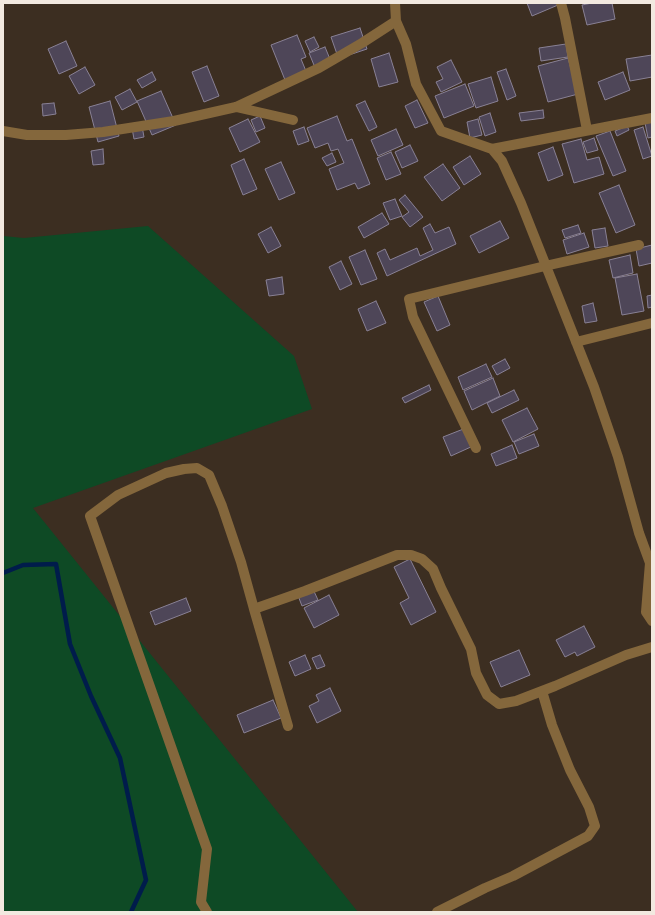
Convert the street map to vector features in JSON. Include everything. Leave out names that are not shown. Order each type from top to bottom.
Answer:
[{"type":"street","points":[[395,3],[396,21],[406,44],[416,84],[441,132],[492,149],[652,118]]},
{"type":"street","points":[[560,3],[565,18],[587,130]]},
{"type":"street","points":[[3,130],[27,135],[66,135],[103,132],[140,125],[174,121],[236,107],[319,68],[396,21]]},
{"type":"street","points":[[236,107],[293,120]]},
{"type":"street","points":[[492,149],[502,161],[521,203],[594,387],[618,457],[639,533],[650,563],[646,612],[652,620]]},
{"type":"street","points":[[476,448],[413,317],[409,299],[639,244]]},
{"type":"street","points":[[576,342],[652,323]]},
{"type":"street","points":[[207,912],[201,902],[207,849],[90,516],[118,495],[166,473],[197,468],[209,474],[222,506],[241,562],[288,726]]},
{"type":"street","points":[[254,609],[397,555],[411,555],[422,559],[433,569],[444,596],[470,650],[476,674],[487,695],[499,704],[516,701],[626,655],[652,647]]},
{"type":"street","points":[[437,912],[513,876],[588,836],[595,826],[589,807],[570,770],[552,725],[542,691]]},
{"type":"green space","points":[[148,226],[294,356],[312,409],[33,508],[358,912],[3,912],[3,236],[24,238]]},
{"type":"building","points":[[527,3],[557,3],[558,5],[532,16]]},
{"type":"building","points":[[592,3],[612,3],[615,19],[587,25],[582,5]]},
{"type":"building","points":[[360,28],[367,49],[338,57],[331,37]]},
{"type":"building","points":[[297,35],[306,57],[301,59],[308,76],[287,85],[271,45]]},
{"type":"building","points":[[314,37],[319,47],[310,52],[305,41]]},
{"type":"building","points":[[66,41],[77,66],[59,74],[48,49]]},
{"type":"building","points":[[566,44],[568,57],[541,61],[539,48]]},
{"type":"building","points":[[325,47],[332,64],[316,70],[309,53]]},
{"type":"building","points":[[389,53],[398,82],[379,87],[371,59]]},
{"type":"building","points":[[652,55],[652,77],[630,81],[626,59]]},
{"type":"building","points":[[568,58],[578,94],[548,102],[538,66]]},
{"type":"building","points":[[451,60],[462,82],[441,92],[436,82],[443,79],[437,67]]},
{"type":"building","points":[[207,66],[219,96],[204,102],[192,72]]},
{"type":"building","points":[[85,67],[95,85],[79,94],[69,76]]},
{"type":"building","points":[[506,69],[516,96],[507,100],[497,72]]},
{"type":"building","points":[[152,72],[156,80],[142,88],[137,80]]},
{"type":"building","points":[[623,72],[630,90],[605,100],[598,82]]},
{"type":"building","points":[[491,77],[498,101],[476,108],[468,84]]},
{"type":"building","points":[[465,84],[474,106],[444,118],[435,96]]},
{"type":"building","points":[[130,89],[137,102],[122,110],[115,97]]},
{"type":"building","points":[[161,91],[176,125],[152,135],[137,101]]},
{"type":"building","points":[[417,100],[428,123],[415,128],[405,106]]},
{"type":"building","points":[[110,101],[119,136],[98,142],[89,107]]},
{"type":"building","points":[[365,101],[377,127],[369,131],[356,105]]},
{"type":"building","points":[[54,103],[56,114],[43,116],[42,104]]},
{"type":"building","points":[[543,110],[544,118],[521,121],[519,113]]},
{"type":"building","points":[[490,113],[496,132],[485,136],[479,117]]},
{"type":"building","points":[[260,116],[265,128],[256,132],[251,120]]},
{"type":"building","points":[[337,116],[347,141],[352,139],[370,184],[358,189],[355,183],[337,190],[329,169],[344,163],[338,149],[331,151],[328,143],[315,148],[307,128]]},
{"type":"building","points":[[652,117],[652,137],[648,138],[644,118]]},
{"type":"building","points":[[248,119],[260,142],[240,152],[229,128]]},
{"type":"building","points":[[478,119],[482,135],[470,138],[467,122]]},
{"type":"building","points":[[142,126],[144,137],[134,139],[132,128]]},
{"type":"building","points":[[627,126],[629,130],[617,136],[615,131]]},
{"type":"building","points":[[304,127],[309,141],[298,145],[293,131]]},
{"type":"building","points":[[643,127],[652,156],[643,159],[634,130]]},
{"type":"building","points":[[396,129],[403,145],[378,156],[371,140]]},
{"type":"building","points":[[610,131],[626,171],[613,176],[596,136]]},
{"type":"building","points":[[594,138],[598,150],[587,153],[583,142]]},
{"type":"building","points":[[581,139],[587,160],[599,157],[604,174],[574,183],[562,144]]},
{"type":"building","points":[[410,145],[418,161],[402,168],[395,152]]},
{"type":"building","points":[[553,147],[563,175],[548,181],[538,153]]},
{"type":"building","points":[[103,149],[104,164],[93,165],[91,151]]},
{"type":"building","points":[[391,152],[401,174],[386,180],[377,158]]},
{"type":"building","points":[[332,153],[336,162],[327,166],[322,158]]},
{"type":"building","points":[[470,156],[481,174],[464,185],[453,167]]},
{"type":"building","points":[[244,159],[257,189],[243,195],[231,165]]},
{"type":"building","points":[[281,162],[295,193],[279,200],[265,169]]},
{"type":"building","points":[[443,164],[460,188],[442,201],[424,177]]},
{"type":"building","points":[[619,185],[635,225],[616,233],[599,193]]},
{"type":"building","points":[[405,195],[423,217],[410,227],[402,217],[409,212],[399,200]]},
{"type":"building","points":[[395,199],[402,216],[390,220],[383,203]]},
{"type":"building","points":[[382,213],[389,224],[364,238],[358,227]]},
{"type":"building","points":[[500,221],[509,238],[479,253],[470,236]]},
{"type":"building","points":[[430,224],[435,233],[449,227],[456,244],[387,276],[377,253],[385,249],[390,260],[417,248],[420,256],[433,250],[423,228]]},
{"type":"building","points":[[578,225],[581,233],[565,238],[562,230]]},
{"type":"building","points":[[271,227],[281,246],[268,253],[258,234]]},
{"type":"building","points":[[605,228],[608,246],[595,248],[592,230]]},
{"type":"building","points":[[584,233],[589,247],[567,254],[563,240]]},
{"type":"building","points":[[652,245],[652,263],[639,266],[636,249]]},
{"type":"building","points":[[365,250],[377,279],[361,285],[349,257]]},
{"type":"building","points":[[630,255],[633,273],[613,278],[609,260]]},
{"type":"building","points":[[341,261],[352,284],[340,290],[329,267]]},
{"type":"building","points":[[637,274],[644,311],[622,315],[615,278]]},
{"type":"building","points":[[282,277],[284,294],[269,296],[266,280]]},
{"type":"building","points":[[652,295],[652,307],[648,308],[647,296]]},
{"type":"building","points":[[438,296],[450,325],[437,331],[424,302]]},
{"type":"building","points":[[376,301],[386,323],[367,331],[358,309]]},
{"type":"building","points":[[593,303],[597,321],[585,323],[582,306]]},
{"type":"building","points":[[505,359],[510,368],[497,375],[492,366]]},
{"type":"building","points":[[486,364],[492,377],[463,390],[458,377]]},
{"type":"building","points":[[493,378],[500,396],[472,410],[464,391]]},
{"type":"building","points":[[429,385],[431,390],[405,403],[402,398]]},
{"type":"building","points":[[514,390],[519,400],[492,413],[487,403]]},
{"type":"building","points":[[527,408],[538,429],[513,442],[502,420]]},
{"type":"building","points":[[466,428],[473,446],[451,456],[443,437]]},
{"type":"building","points":[[534,434],[539,446],[519,454],[514,442]]},
{"type":"building","points":[[512,445],[517,458],[496,466],[491,454]]},
{"type":"building","points":[[410,559],[436,612],[411,625],[400,603],[409,598],[394,567]]},
{"type":"building","points":[[312,587],[318,600],[302,606],[297,593]]},
{"type":"building","points":[[329,595],[339,615],[314,628],[304,608]]},
{"type":"building","points":[[186,598],[191,611],[155,625],[150,612]]},
{"type":"building","points":[[584,626],[595,647],[577,656],[575,652],[565,657],[556,640]]},
{"type":"building","points":[[519,650],[530,675],[501,687],[490,662]]},
{"type":"building","points":[[305,655],[311,669],[295,676],[289,662]]},
{"type":"building","points":[[320,655],[325,666],[317,669],[312,658]]},
{"type":"building","points":[[330,688],[341,711],[317,723],[309,706],[319,701],[316,695]]},
{"type":"building","points":[[273,700],[281,718],[244,733],[237,715]]},
{"type":"waterway","points":[[3,573],[23,565],[56,564],[70,644],[91,696],[120,758],[146,880],[131,912]]}]
